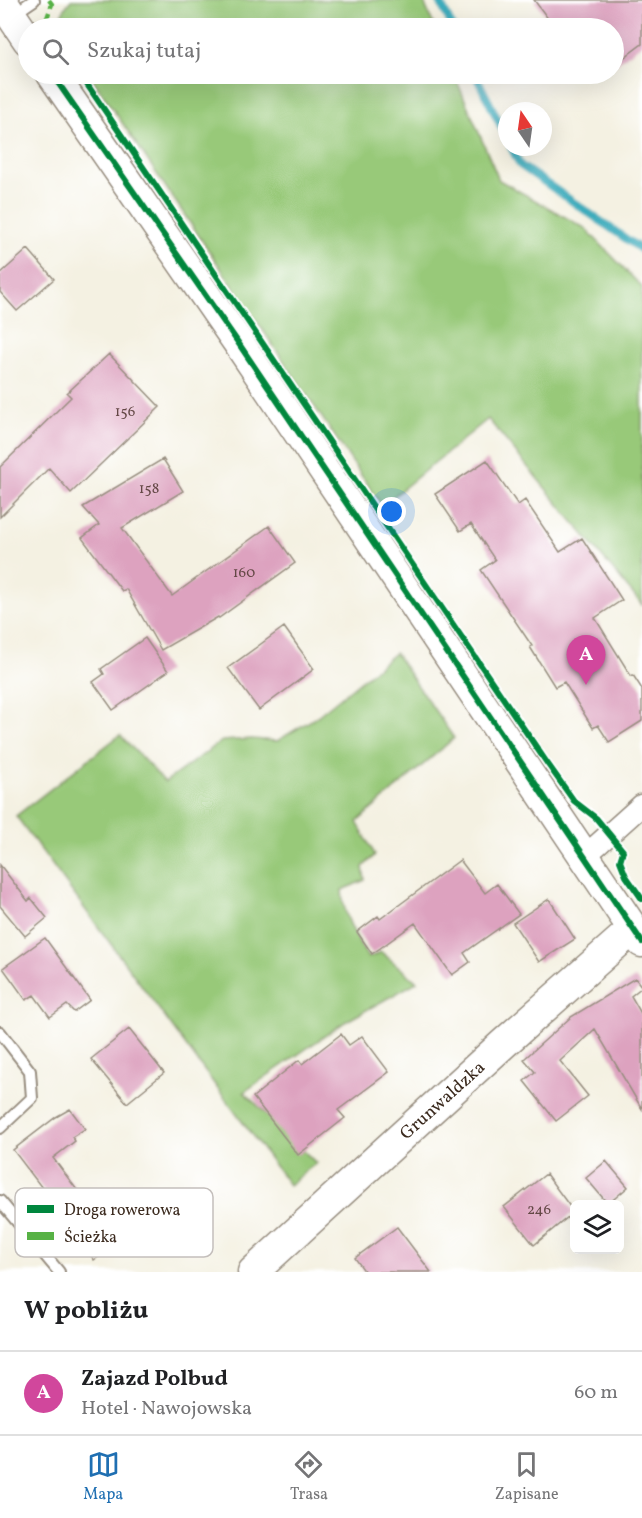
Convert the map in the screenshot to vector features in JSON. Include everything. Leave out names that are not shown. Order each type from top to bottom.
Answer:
[{"type":"street","points":[[59,84],[237,341],[638,935]]},
{"type":"street","points":[[585,856],[642,806]]},
{"type":"street","name":"Grunwaldzka","points":[[253,1272],[503,1044],[638,935]]},
{"type":"lane","points":[[0,1032],[30,1071],[33,1098],[0,1128]]},
{"type":"lane","points":[[0,1201],[15,1219]]},
{"type":"lane","points":[[47,1257],[59,1272]]},
{"type":"green space","points":[[71,0],[423,0],[431,18],[61,18]]},
{"type":"green space","points":[[96,84],[458,84],[499,180],[585,228],[642,287],[642,605],[488,419],[382,506]]},
{"type":"green space","points":[[395,653],[454,738],[357,822],[375,855],[363,867],[365,880],[342,890],[347,917],[368,958],[381,952],[417,982],[345,1022],[244,1092],[316,1163],[289,1185],[16,816],[120,735],[165,782],[222,741],[252,739],[277,741],[315,718]]},
{"type":"building","points":[[534,0],[642,0],[642,44],[624,58],[624,18],[548,18]]},
{"type":"building","points":[[28,249],[54,279],[17,311],[0,292],[0,274]]},
{"type":"building","points":[[109,354],[160,407],[71,493],[49,468],[0,517],[0,467],[71,397],[67,393]]},
{"type":"building","points":[[163,459],[183,491],[122,528],[172,596],[269,526],[295,563],[219,618],[161,650],[126,589],[122,591],[82,538],[99,525],[83,507]]},
{"type":"building","points":[[487,460],[518,505],[525,500],[560,552],[582,538],[622,600],[595,618],[631,676],[633,675],[642,689],[642,721],[609,742],[598,725],[593,728],[564,682],[555,687],[530,647],[532,646],[481,570],[495,560],[471,524],[460,531],[435,494]]},
{"type":"building","points":[[284,627],[314,669],[259,710],[228,668]]},
{"type":"building","points":[[145,638],[168,671],[113,710],[93,682],[104,674],[101,669]]},
{"type":"building","points":[[460,860],[485,893],[497,884],[519,914],[464,953],[470,962],[452,975],[415,923],[372,954],[357,932],[378,916],[380,919]]},
{"type":"building","points":[[0,865],[28,901],[31,898],[47,918],[25,936],[0,906]]},
{"type":"building","points":[[549,899],[575,939],[539,962],[513,923]]},
{"type":"building","points":[[45,938],[90,1000],[74,1012],[67,1005],[50,1017],[34,995],[26,1000],[3,968]]},
{"type":"building","points":[[635,978],[642,987],[631,996],[642,1015],[642,1109],[595,1029],[560,1061],[588,1096],[556,1121],[524,1081],[535,1072],[524,1059],[571,1017]]},
{"type":"building","points":[[129,1029],[164,1073],[127,1103],[91,1059]]},
{"type":"building","points":[[341,1034],[349,1045],[362,1036],[389,1072],[338,1110],[345,1118],[298,1155],[253,1097],[299,1060],[302,1064]]},
{"type":"building","points":[[70,1109],[85,1129],[72,1137],[75,1141],[53,1158],[76,1188],[42,1188],[13,1150]]},
{"type":"building","points":[[606,1161],[628,1187],[613,1200],[605,1200],[586,1178]]},
{"type":"building","points":[[546,1174],[570,1207],[570,1215],[534,1245],[504,1207]]},
{"type":"building","points":[[397,1227],[431,1272],[365,1272],[355,1258]]},
{"type":"waterway","points":[[439,0],[448,18]]},
{"type":"waterway","points":[[480,84],[498,120]]},
{"type":"waterway","points":[[516,156],[520,165],[642,250]]},
{"type":"marked path","points":[[47,18],[52,4],[49,0]]},
{"type":"cycle path","points":[[59,84],[237,341],[642,942]]},
{"type":"cycle path","points":[[87,84],[547,763],[574,801],[596,818],[623,851],[620,861],[626,876],[642,899]]},
{"type":"place","name":"Zajazd Polbud","points":[[586,685]]}]
